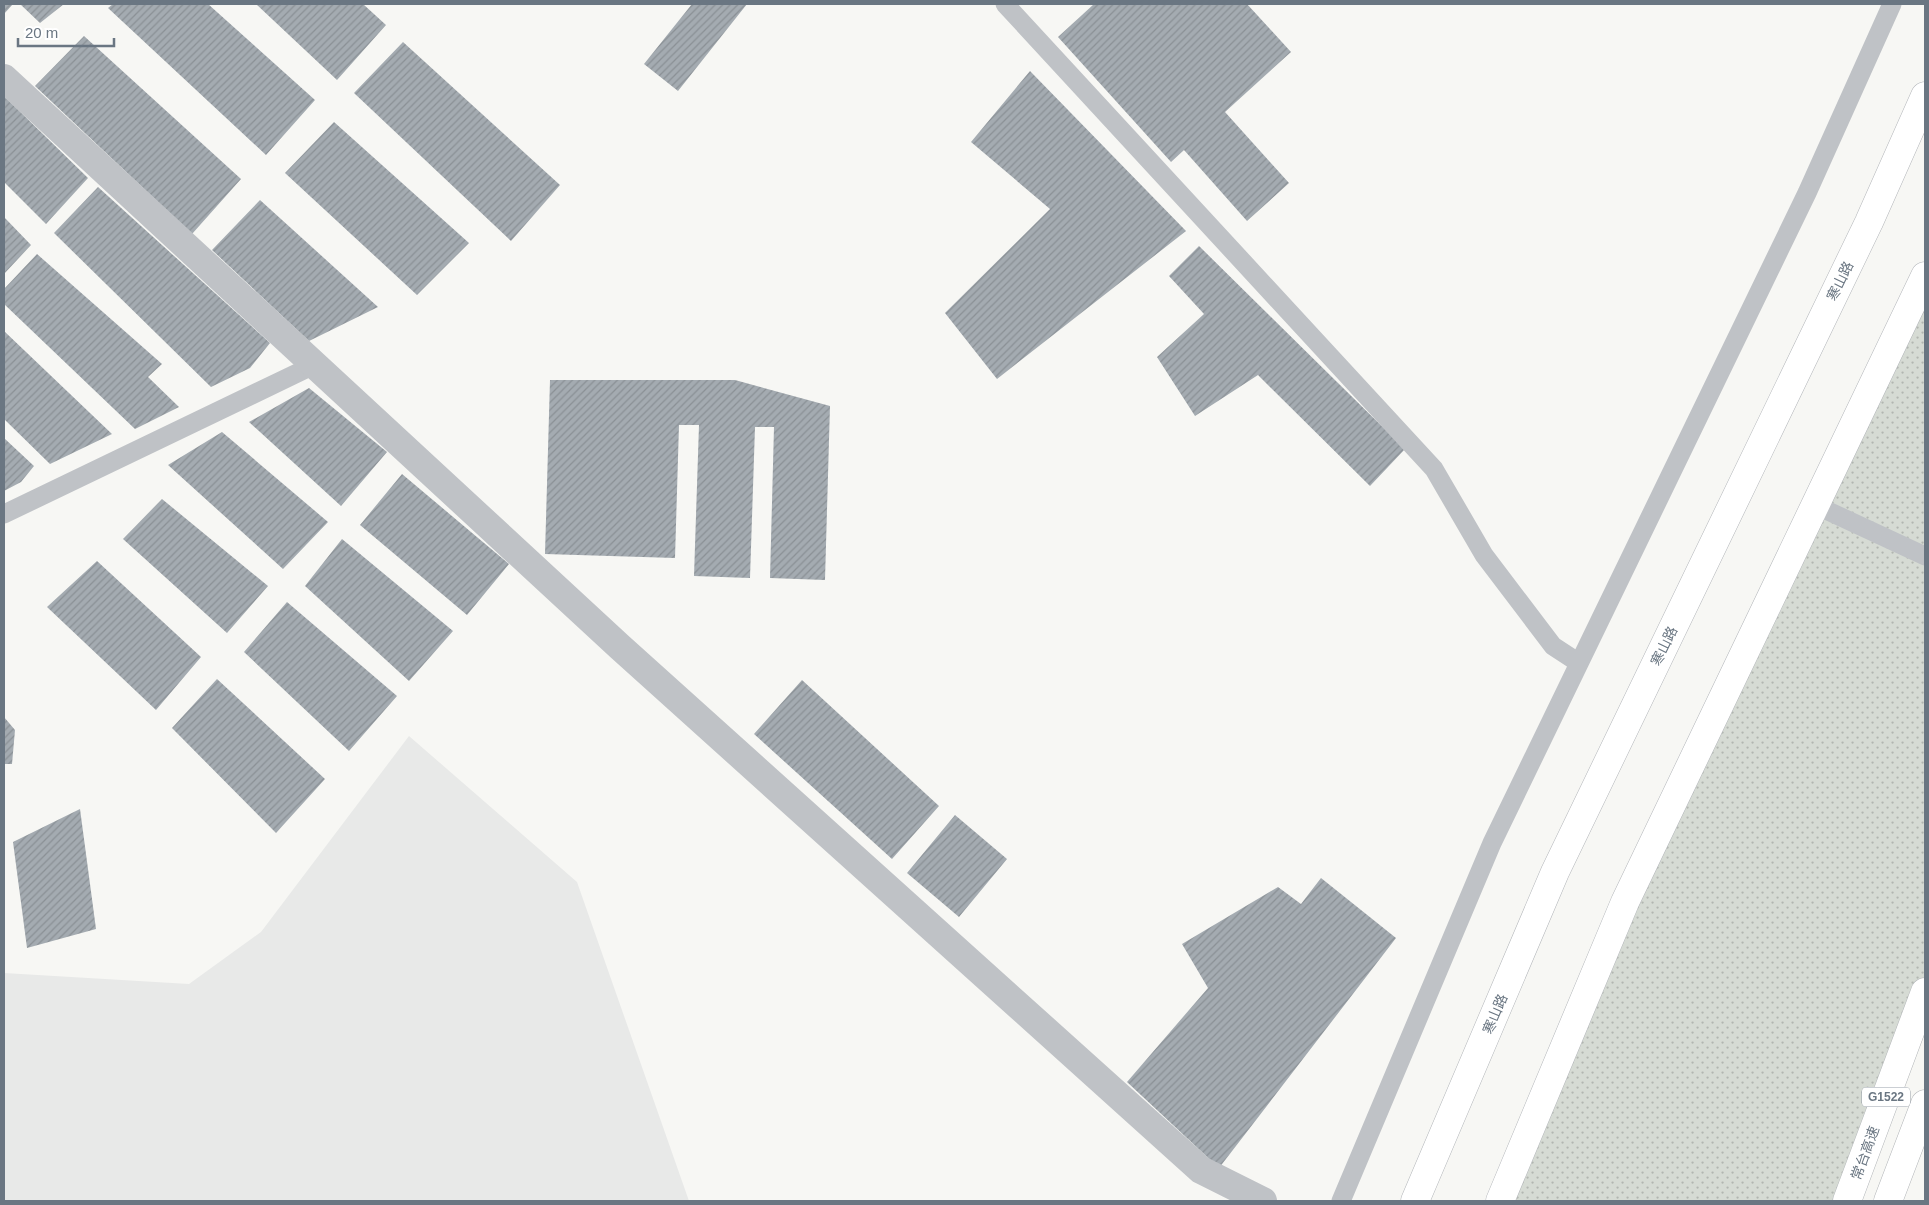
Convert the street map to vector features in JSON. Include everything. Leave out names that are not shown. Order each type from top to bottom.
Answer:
[{"type":"main road","name":"寒山路","points":[[1415,1201],[1555,872],[1865,231],[1925,96]]},
{"type":"main road","points":[[1500,1201],[1625,902],[1925,276]]},
{"type":"main road","name":"常台高速","points":[[1847,1201],[1925,992]]},
{"type":"main road","name":"G1522","points":[[1888,1201],[1925,1104]]},
{"type":"street","points":[[4,78],[620,646],[1201,1170],[1263,1201]]},
{"type":"lane","points":[[1005,4],[1434,469],[1484,555],[1553,646],[1579,663]]},
{"type":"lane","points":[[1341,1201],[1492,843],[1807,193],[1892,4]]},
{"type":"lane","points":[[4,514],[314,365]]},
{"type":"lane","points":[[1815,505],[1925,556]]},
{"type":"shaded area","points":[[1925,276],[1925,992],[1847,1201],[1500,1201]]},
{"type":"shaded area","points":[[409,736],[577,882],[689,1201],[4,1201],[4,973],[189,984],[261,932]]},
{"type":"building","points":[[4,4],[13,4],[4,14]]},
{"type":"building","points":[[20,4],[64,4],[40,23]]},
{"type":"building","points":[[113,4],[208,4],[315,100],[266,155],[108,8]]},
{"type":"building","points":[[256,4],[363,4],[386,25],[337,80]]},
{"type":"building","points":[[692,4],[747,4],[678,91],[644,64]]},
{"type":"building","points":[[1094,4],[1247,4],[1291,52],[1225,112],[1289,183],[1247,221],[1184,150],[1171,162],[1058,37]]},
{"type":"building","points":[[84,36],[241,179],[192,234],[35,86]]},
{"type":"building","points":[[403,42],[560,185],[511,241],[354,93]]},
{"type":"building","points":[[1030,71],[1186,231],[997,379],[945,313],[1050,209],[971,142]]},
{"type":"building","points":[[4,96],[88,178],[46,224],[4,182]]},
{"type":"building","points":[[334,122],[469,243],[417,295],[285,173]]},
{"type":"building","points":[[98,187],[270,343],[250,368],[211,387],[54,233]]},
{"type":"building","points":[[260,200],[378,307],[309,341],[212,250]]},
{"type":"building","points":[[4,217],[31,245],[4,274]]},
{"type":"building","points":[[1199,246],[1405,449],[1370,486],[1258,375],[1195,416],[1157,357],[1204,314],[1169,276]]},
{"type":"building","points":[[37,254],[162,364],[148,377],[179,407],[135,429],[4,304],[4,289]]},
{"type":"building","points":[[4,331],[112,434],[50,464],[4,419]]},
{"type":"building","points":[[550,380],[735,380],[830,406],[825,580],[770,578],[774,427],[755,427],[750,578],[694,576],[699,425],[679,425],[675,558],[545,554]]},
{"type":"building","points":[[309,388],[387,452],[341,506],[249,422]]},
{"type":"building","points":[[222,432],[328,522],[283,569],[168,465]]},
{"type":"building","points":[[4,438],[34,466],[21,482],[4,491]]},
{"type":"building","points":[[402,474],[509,564],[467,615],[360,525]]},
{"type":"building","points":[[162,499],[268,586],[227,633],[123,539]]},
{"type":"building","points":[[342,539],[453,631],[409,681],[305,586]]},
{"type":"building","points":[[97,561],[201,657],[156,710],[47,607]]},
{"type":"building","points":[[287,602],[397,696],[349,751],[244,652]]},
{"type":"building","points":[[217,679],[325,779],[276,833],[172,728]]},
{"type":"building","points":[[802,680],[939,806],[892,859],[754,734]]},
{"type":"building","points":[[4,717],[15,730],[12,764],[4,764]]},
{"type":"building","points":[[80,809],[96,929],[27,948],[13,842]]},
{"type":"building","points":[[955,815],[1007,859],[959,917],[907,873]]},
{"type":"building","points":[[1321,878],[1396,938],[1219,1168],[1127,1082],[1208,988],[1182,944],[1278,887],[1301,904]]}]
